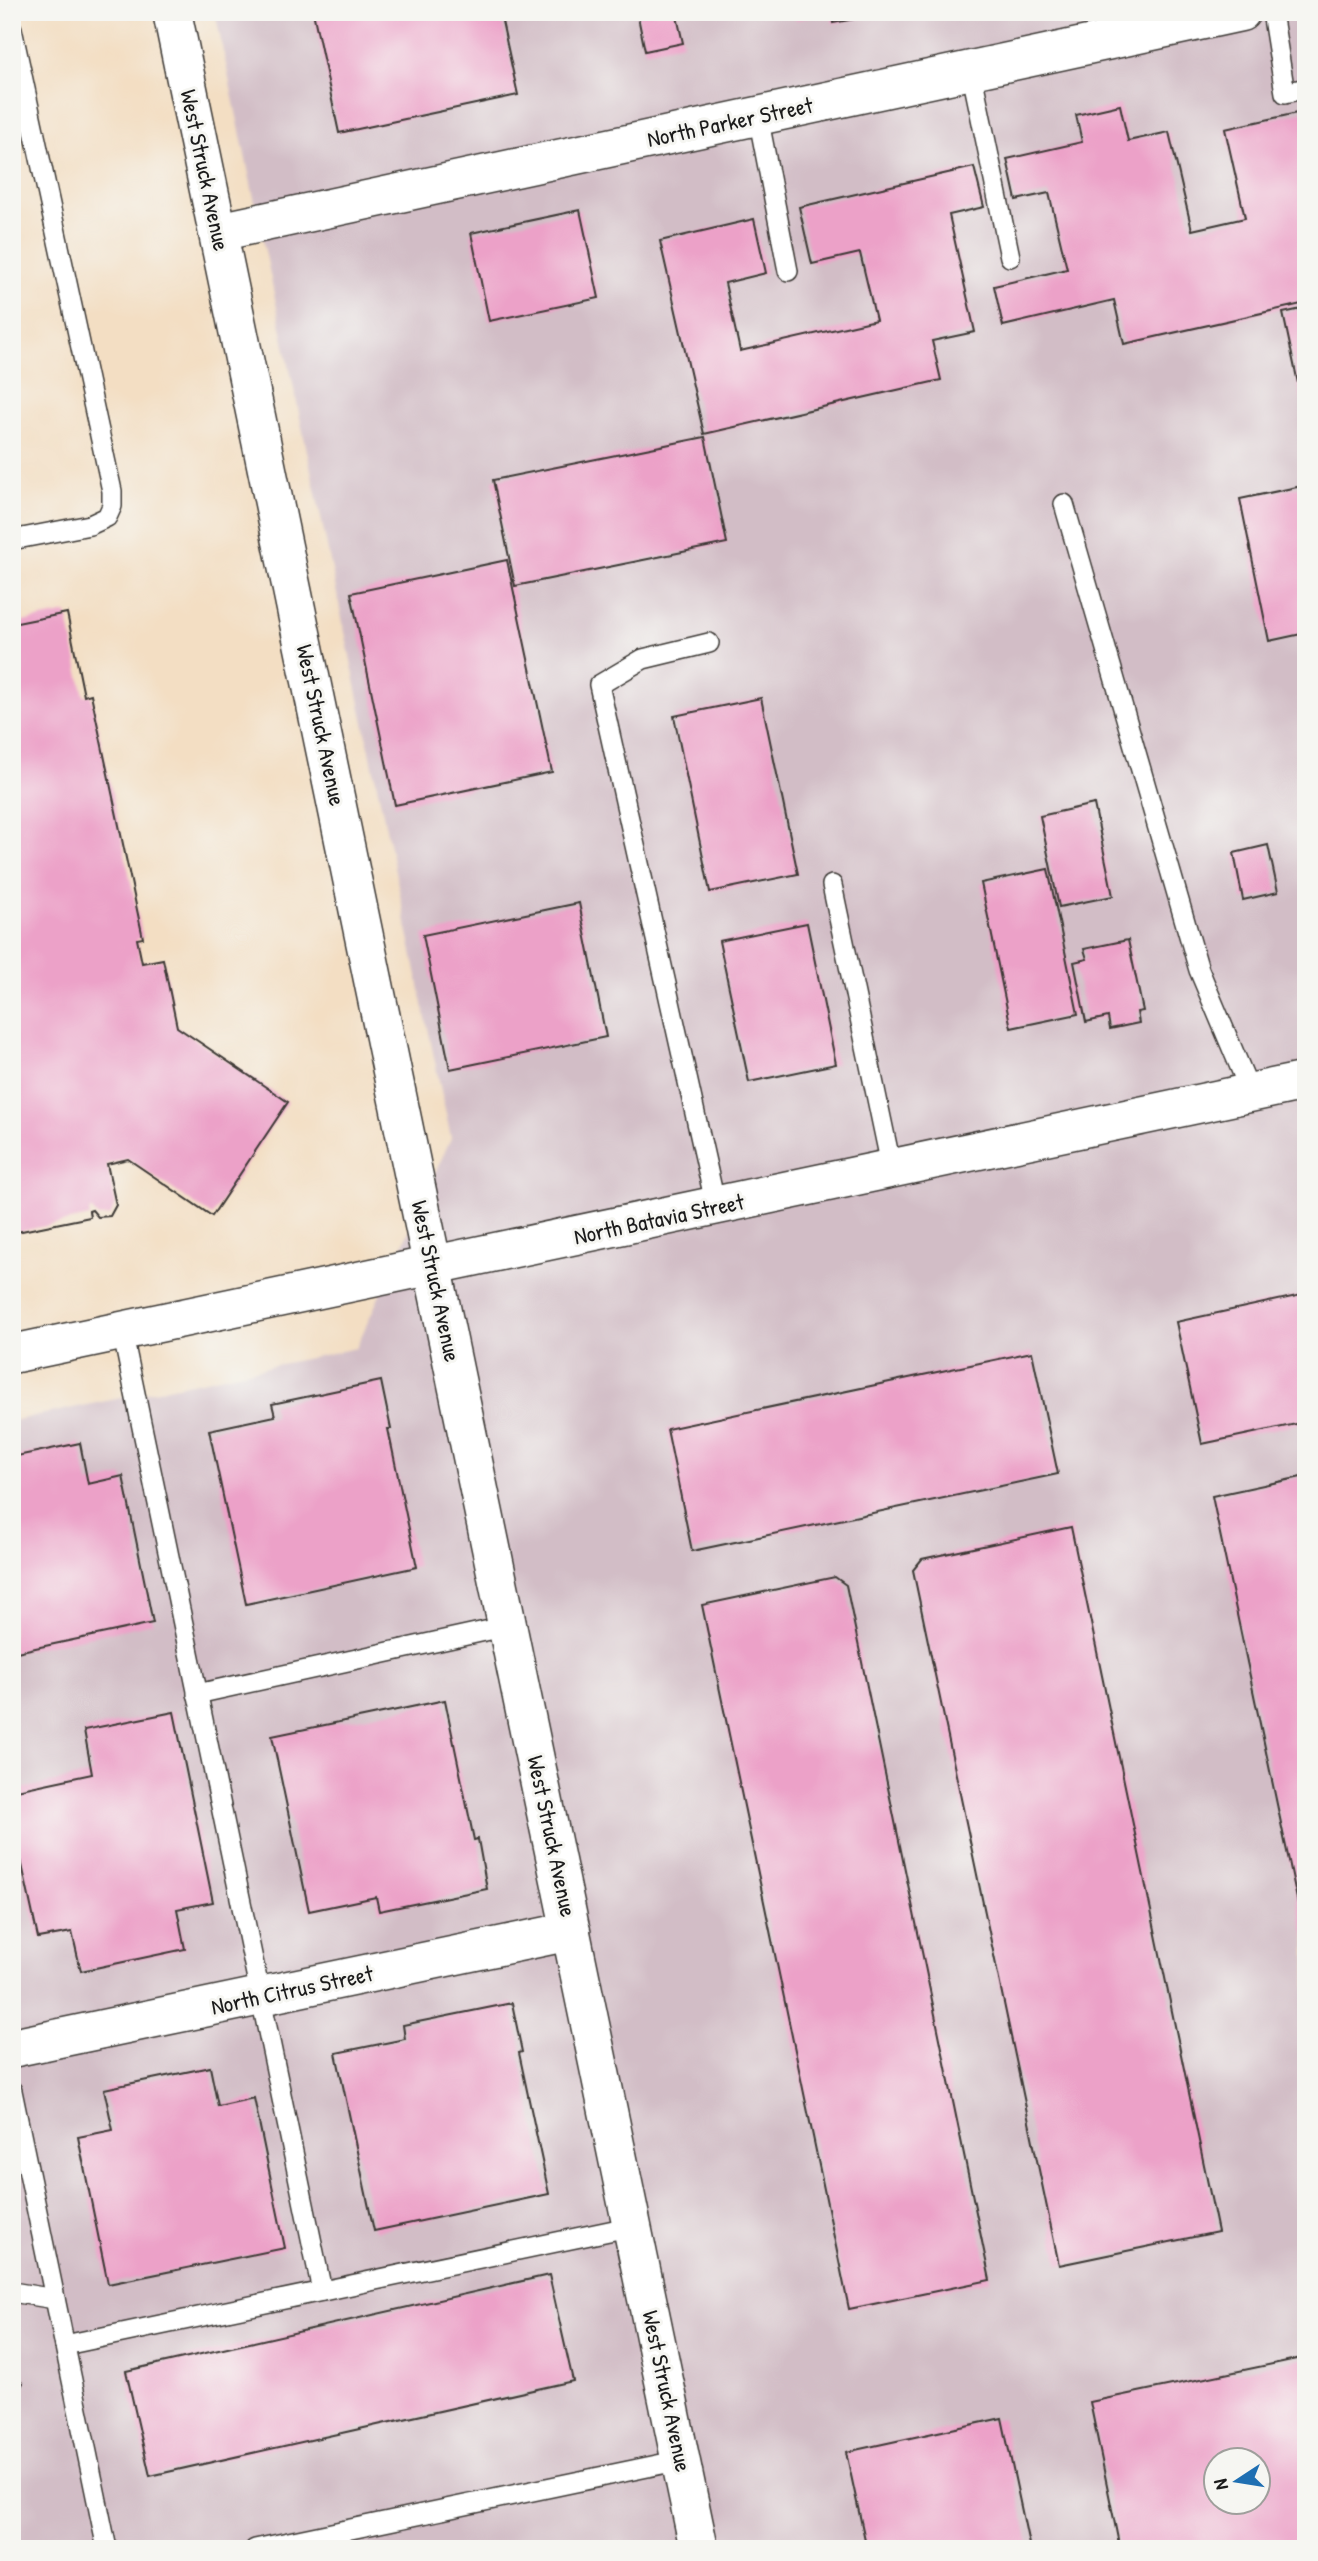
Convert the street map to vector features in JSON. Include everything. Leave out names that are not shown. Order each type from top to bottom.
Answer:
[{"type":"street","name":"West Struck Avenue","points":[[172,12],[699,2549]]},
{"type":"street","name":"North Parker Street","points":[[218,232],[1241,12]]},
{"type":"street","name":"North Batavia Street","points":[[12,1354],[1306,1082]]},
{"type":"street","name":"North Citrus Street","points":[[12,2049],[572,1931]]},
{"type":"lane","points":[[1272,12],[1285,93],[1306,88]]},
{"type":"lane","points":[[12,29],[20,101],[112,491],[112,506],[107,517],[90,526],[12,538]]},
{"type":"lane","points":[[971,70],[1010,257]]},
{"type":"lane","points":[[758,116],[788,271]]},
{"type":"lane","points":[[1064,504],[1199,970],[1251,1093]]},
{"type":"lane","points":[[709,643],[643,659],[599,685],[716,1208]]},
{"type":"lane","points":[[832,885],[892,1170]]},
{"type":"lane","points":[[122,1331],[322,2291]]},
{"type":"lane","points":[[197,1694],[508,1626]]},
{"type":"lane","points":[[12,2091],[107,2549]]},
{"type":"lane","points":[[65,2346],[633,2227]]},
{"type":"lane","points":[[12,2292],[55,2299]]},
{"type":"lane","points":[[255,2549],[681,2459]]},
{"type":"shaded area","points":[[215,12],[1306,12],[1306,2549],[12,2549],[12,1421],[356,1348],[451,1138]]},
{"type":"building","points":[[313,12],[500,12],[518,95],[339,133]]},
{"type":"building","points":[[637,12],[676,12],[683,43],[645,51]]},
{"type":"building","points":[[794,12],[825,12],[825,13],[796,20]]},
{"type":"building","points":[[831,12],[869,12],[870,16],[833,23]]},
{"type":"building","points":[[1120,105],[1128,141],[1169,132],[1192,230],[1245,218],[1225,129],[1306,111],[1306,303],[1124,344],[1114,300],[1003,326],[994,286],[1067,269],[1049,193],[1016,200],[1007,159],[1082,142],[1076,115]]},
{"type":"building","points":[[974,167],[984,207],[949,215],[975,332],[932,341],[941,380],[704,434],[660,241],[754,219],[766,273],[725,283],[740,351],[876,320],[860,253],[812,264],[799,207]]},
{"type":"building","points":[[580,210],[599,298],[489,321],[471,233]]},
{"type":"building","points":[[1306,308],[1306,401],[1302,402],[1283,313]]},
{"type":"building","points":[[705,437],[727,543],[515,586],[493,480]]},
{"type":"building","points":[[1302,486],[1306,503],[1306,633],[1269,641],[1240,499]]},
{"type":"building","points":[[507,560],[552,772],[395,805],[351,593]]},
{"type":"building","points":[[67,613],[84,696],[91,694],[143,938],[137,939],[142,963],[163,959],[177,1027],[288,1102],[212,1216],[128,1159],[107,1164],[116,1205],[110,1216],[98,1217],[92,1210],[89,1211],[90,1217],[12,1233],[12,624]]},
{"type":"building","points":[[761,698],[798,874],[710,892],[674,716]]},
{"type":"building","points":[[1094,804],[1113,896],[1059,907],[1040,816]]},
{"type":"building","points":[[1268,845],[1278,892],[1243,900],[1234,853]]},
{"type":"building","points":[[1048,869],[1078,1014],[1011,1028],[981,883]]},
{"type":"building","points":[[579,903],[606,1037],[450,1069],[423,935]]},
{"type":"building","points":[[807,923],[836,1064],[749,1082],[719,941]]},
{"type":"building","points":[[1128,940],[1143,1011],[1137,1012],[1139,1023],[1110,1029],[1108,1017],[1086,1022],[1074,962],[1087,959],[1084,949]]},
{"type":"building","points":[[1306,1294],[1306,1422],[1202,1444],[1176,1322]]},
{"type":"building","points":[[1032,1352],[1058,1474],[692,1551],[667,1429]]},
{"type":"building","points":[[381,1381],[391,1429],[388,1429],[417,1567],[246,1604],[209,1430],[275,1416],[272,1404]]},
{"type":"building","points":[[80,1443],[88,1484],[123,1476],[153,1623],[12,1653],[12,1457]]},
{"type":"building","points":[[1306,1476],[1306,1937],[1305,1937],[1212,1496]]},
{"type":"building","points":[[1071,1527],[1218,2232],[1059,2265],[913,1570],[922,1559]]},
{"type":"building","points":[[835,1577],[846,1585],[990,2280],[849,2309],[702,1605]]},
{"type":"building","points":[[445,1700],[487,1889],[379,1911],[376,1897],[309,1911],[272,1736]]},
{"type":"building","points":[[174,1712],[213,1902],[177,1909],[185,1949],[81,1971],[72,1932],[38,1938],[12,1819],[12,1791],[92,1774],[84,1730]]},
{"type":"building","points":[[512,2003],[522,2052],[519,2053],[549,2194],[374,2231],[336,2053],[405,2039],[403,2025]]},
{"type":"building","points":[[210,2067],[218,2106],[254,2098],[285,2248],[108,2284],[78,2137],[113,2130],[104,2089]]},
{"type":"building","points":[[549,2275],[573,2381],[150,2476],[126,2371]]},
{"type":"building","points":[[1306,2357],[1306,2549],[1120,2549],[1090,2402]]},
{"type":"building","points":[[12,2377],[23,2383],[12,2402]]},
{"type":"building","points":[[1002,2418],[1030,2549],[867,2549],[846,2452]]}]
